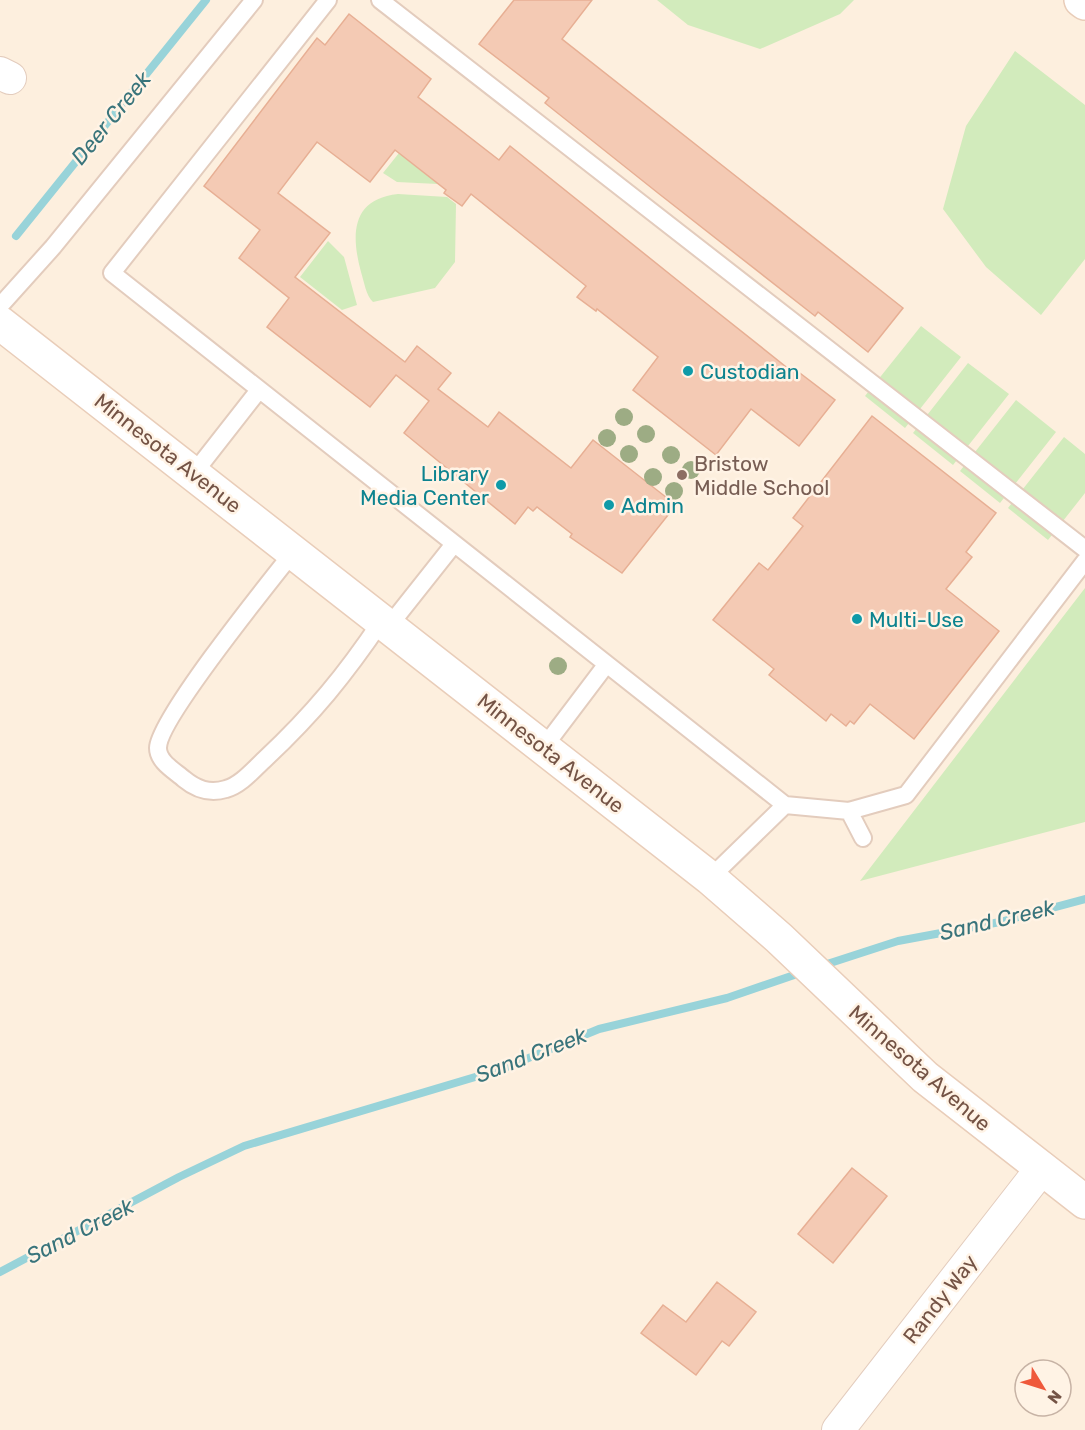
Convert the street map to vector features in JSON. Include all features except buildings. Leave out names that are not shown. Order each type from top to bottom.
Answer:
[{"type":"street","points":[[1081,0],[1085,3]]},
{"type":"street","name":"Minnesota Avenue","points":[[0,323],[710,878],[779,938],[925,1077],[1085,1202]]},
{"type":"street","name":"Randy Way","points":[[838,1430],[1042,1168]]},
{"type":"lane","points":[[0,306],[254,0]]},
{"type":"lane","points":[[327,0],[112,273],[785,806],[849,811],[906,795],[1085,561]]},
{"type":"lane","points":[[380,0],[1085,549]]},
{"type":"lane","points":[[194,473],[259,390]]},
{"type":"lane","points":[[294,551],[251,604],[172,713],[162,735],[158,748],[160,757],[195,788],[209,791],[225,789],[236,784],[252,771],[326,699],[386,623],[454,544]]},
{"type":"lane","points":[[544,747],[606,665]]},
{"type":"lane","points":[[710,878],[785,806]]},
{"type":"lane","points":[[849,811],[863,838]]},
{"type":"green space","points":[[657,0],[854,0],[840,14],[760,49],[688,25]]},
{"type":"green space","points":[[1015,51],[1085,105],[1085,259],[1041,315],[986,267],[943,209],[966,126]]},
{"type":"green space","points":[[399,153],[438,184],[397,182],[383,173]]},
{"type":"green space","points":[[398,194],[447,197],[456,204],[455,262],[435,288],[373,302],[367,292],[358,258],[356,232],[358,221],[363,211],[371,203],[383,197]]},
{"type":"green space","points":[[328,241],[344,257],[357,305],[342,310],[300,277]]},
{"type":"green space","points":[[921,326],[961,357],[905,428],[865,396]]},
{"type":"green space","points":[[968,363],[1009,394],[953,465],[913,433]]},
{"type":"green space","points":[[1016,400],[1056,432],[1000,503],[960,471]]},
{"type":"green space","points":[[1064,437],[1085,454],[1085,493],[1048,540],[1008,508]]},
{"type":"green space","points":[[1085,588],[1085,822],[860,881]]},
{"type":"waterway","name":"Deer Creek","points":[[16,236],[206,0]]},
{"type":"waterway","name":"Sand Creek","points":[[821,966],[898,941],[1000,922],[1085,899]]},
{"type":"waterway","name":"Sand Creek","points":[[0,1272],[179,1177],[244,1146],[502,1069],[599,1029],[727,998],[803,972]]},
{"type":"place","name":"Custodian","points":[[688,371]]},
{"type":"place","name":"Bristow Middle School","points":[[682,475]]},
{"type":"place","name":"Library Media Center","points":[[501,485]]},
{"type":"place","name":"Admin","points":[[609,505]]},
{"type":"place","name":"Multi-Use","points":[[857,619]]}]
